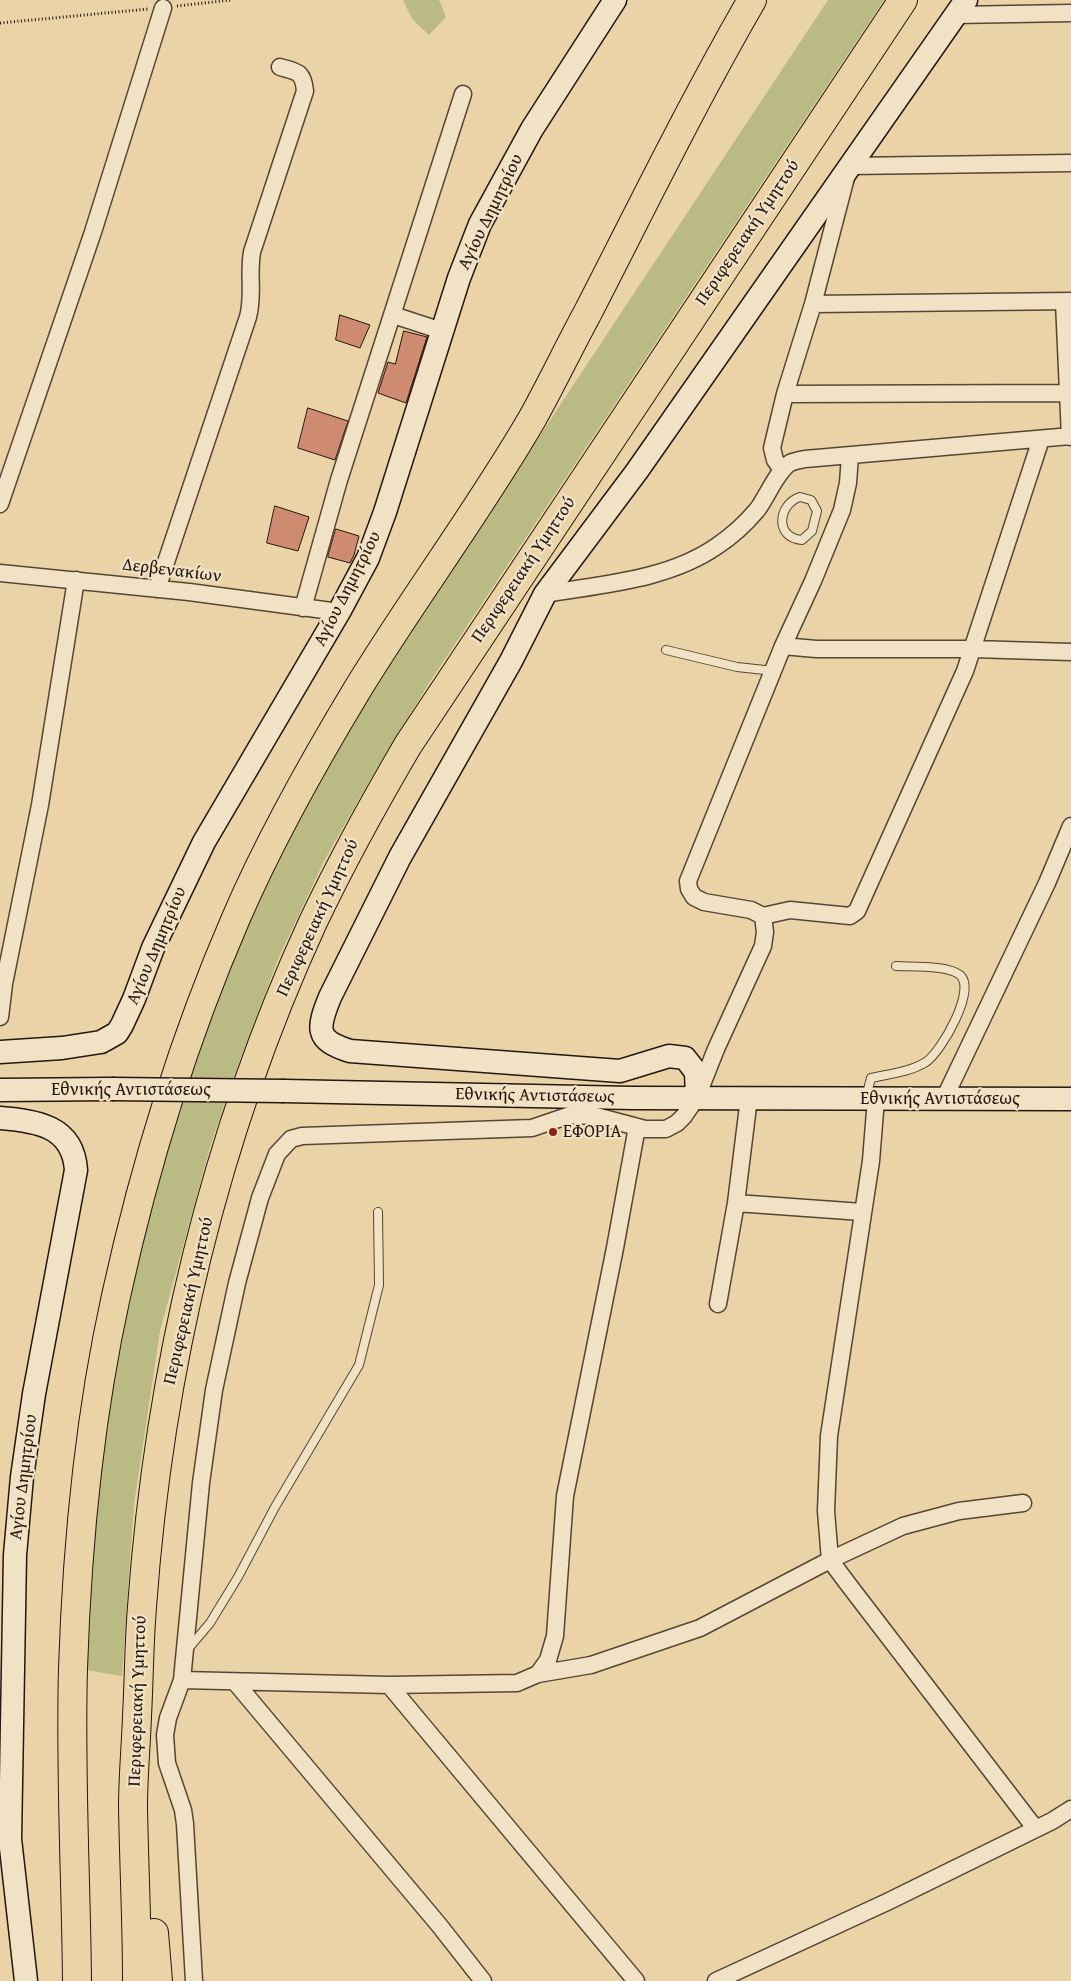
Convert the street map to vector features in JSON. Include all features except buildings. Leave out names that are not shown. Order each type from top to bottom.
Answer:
[{"type":"highway","points":[[77,1981],[73,1673],[78,1556],[98,1395],[115,1297],[147,1169],[163,1116],[202,1004],[237,916],[289,808],[358,689],[503,467],[535,414],[697,98],[752,0]]},
{"type":"highway","name":"Περιφερειακή Υμηττού","points":[[137,1981],[133,1804],[142,1610],[148,1528],[159,1447],[186,1301],[214,1189],[269,1027],[313,922],[374,803],[438,697],[903,0]]},
{"type":"highway","points":[[862,61],[914,0]]},
{"type":"highway","points":[[138,1692],[158,1981]]},
{"type":"highway","points":[[59,1981],[74,1790]]},
{"type":"street","name":"Αγίου Δημητρίου","points":[[0,1052],[90,1044],[109,1039],[117,1033],[128,1014],[161,930],[204,842],[339,612],[368,558],[381,525],[442,332],[474,239],[498,189],[532,129],[614,0]]},
{"type":"street","points":[[0,504],[96,223],[163,8]]},
{"type":"street","points":[[697,1097],[696,1072],[685,1058],[669,1056],[620,1071],[360,1052],[337,1047],[325,1040],[321,1029],[323,1016],[400,856],[511,661],[545,594],[637,471],[960,8],[1071,13]]},
{"type":"street","points":[[157,589],[248,317],[251,298],[249,269],[252,252],[305,90],[303,78],[298,73],[280,67]]},
{"type":"street","points":[[303,608],[339,480],[463,94]]},
{"type":"street","points":[[849,166],[1071,163]]},
{"type":"street","points":[[782,470],[775,460],[772,448],[785,394],[813,304],[849,166]]},
{"type":"street","points":[[545,594],[643,577],[691,560],[717,546],[737,531],[757,509],[782,470],[790,462],[1070,437],[1068,301],[813,304]]},
{"type":"street","points":[[393,315],[442,332]]},
{"type":"street","points":[[785,394],[1068,393]]},
{"type":"street","points":[[850,456],[848,483],[842,510],[824,528],[813,581],[782,646],[774,671],[729,776],[688,881],[694,897],[704,902],[751,910],[763,916],[790,910],[850,916],[857,911],[973,649],[1041,439]]},
{"type":"street","name":"Δερβενακίων","points":[[0,573],[157,589],[339,612]]},
{"type":"street","points":[[0,1017],[4,984],[40,805],[76,580]]},
{"type":"street","points":[[782,646],[816,649],[973,649],[1071,652]]},
{"type":"street","points":[[944,1099],[1048,883],[1071,826]]},
{"type":"street","points":[[194,1981],[185,1824],[183,1810],[168,1763],[165,1735],[168,1718],[182,1680],[201,1483],[218,1372],[236,1283],[260,1198],[276,1154],[283,1146],[296,1138],[316,1135],[494,1131],[532,1128],[570,1115],[596,1116],[637,1127],[655,1130],[666,1129],[677,1123],[684,1116],[697,1097],[716,1049],[763,946],[765,932],[763,916]]},
{"type":"street","name":"Εθνικής Αντιστάσεως","points":[[0,1090],[284,1091],[632,1098],[1071,1099]]},
{"type":"street","points":[[718,1304],[736,1203],[749,1098]]},
{"type":"street","points":[[871,1099],[874,1132],[829,1436],[826,1502],[830,1560],[1035,1828]]},
{"type":"street","name":"Αγίου Δημητρίου","points":[[0,1118],[39,1125],[60,1134],[72,1147],[76,1170],[42,1345],[22,1477],[6,1658],[10,1839],[26,1981]]},
{"type":"street","points":[[538,1674],[548,1660],[554,1636],[565,1496],[617,1239],[637,1127]]},
{"type":"street","points":[[736,1203],[862,1212]]},
{"type":"street","points":[[182,1680],[389,1685],[517,1683],[538,1674],[591,1665],[650,1647],[700,1628],[830,1560],[903,1526],[959,1511],[1023,1503]]},
{"type":"street","points":[[235,1682],[439,1925],[483,1981]]},
{"type":"street","points":[[389,1685],[636,1981]]},
{"type":"street","points":[[716,1981],[887,1902],[1052,1821],[1071,1809]]},
{"type":"street","points":[[1052,1821],[1064,1820],[1071,1823]]},
{"type":"lane","points":[[800,497],[811,500],[815,505],[824,528],[802,540],[794,539],[784,531],[782,520],[789,503],[800,497]]},
{"type":"lane","points":[[666,650],[737,667],[774,671]]},
{"type":"lane","points":[[871,1099],[871,1078],[914,1068],[928,1061],[956,1019],[966,986],[964,979],[954,971],[896,966]]},
{"type":"lane","points":[[185,1652],[210,1623],[238,1577],[275,1507],[359,1365],[380,1285],[378,1212]]},
{"type":"path","points":[[0,23],[231,0]]},
{"type":"green space","points":[[403,0],[439,0],[446,17],[429,35],[412,19]]},
{"type":"green space","points":[[828,0],[884,0],[433,677],[378,766],[324,861],[279,957],[241,1057],[210,1147],[160,1331],[134,1505],[122,1676],[86,1670],[95,1524],[105,1438],[127,1309],[158,1182],[176,1119],[197,1057],[256,905],[281,852],[308,802],[394,656]]},
{"type":"place","name":"ΕΦΟΡΙΑ","points":[[553,1132]]}]
